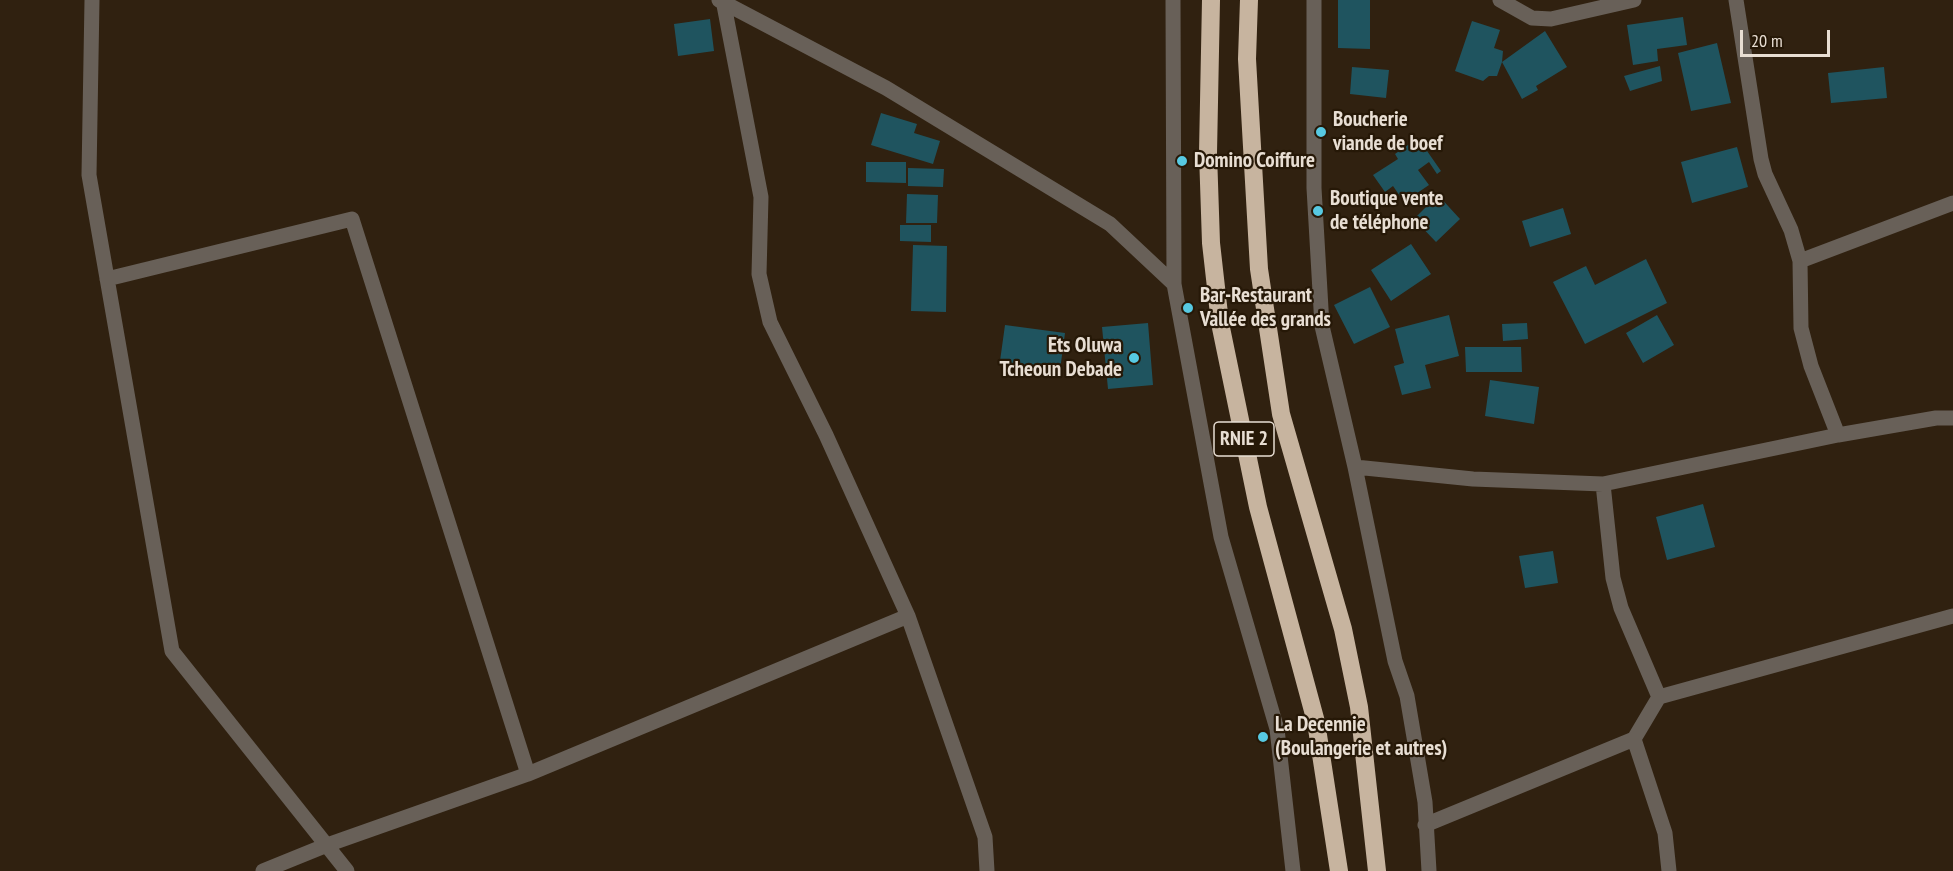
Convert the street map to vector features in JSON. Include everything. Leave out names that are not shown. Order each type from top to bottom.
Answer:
[{"type":"highway","name":"RNIE 2","points":[[1211,0],[1208,153],[1211,243],[1220,323],[1258,507],[1316,722],[1339,871]]},
{"type":"highway","name":"RNIE 2","points":[[1249,0],[1247,59],[1259,269],[1281,414],[1343,628],[1359,707],[1377,871]]},
{"type":"street","points":[[92,0],[89,175],[172,651],[347,871]]},
{"type":"street","points":[[1173,0],[1174,284],[1221,537],[1277,729],[1293,871]]},
{"type":"street","points":[[1314,0],[1314,188],[1322,326],[1356,467],[1395,661],[1407,696],[1425,802],[1429,871]]},
{"type":"street","points":[[1500,0],[1532,18],[1551,19],[1634,0]]},
{"type":"street","points":[[1736,0],[1761,159],[1765,174],[1791,230],[1800,261],[1801,328],[1811,366],[1838,435]]},
{"type":"street","points":[[721,1],[886,88],[1110,224],[1174,284]]},
{"type":"street","points":[[721,1],[761,197],[759,274],[770,322],[826,435],[908,616],[985,837],[987,871]]},
{"type":"street","points":[[1800,261],[1953,203]]},
{"type":"street","points":[[107,279],[352,219],[528,774]]},
{"type":"street","points":[[1356,467],[1473,479],[1603,484],[1838,435],[1936,418],[1953,418]]},
{"type":"street","points":[[1603,484],[1613,578],[1621,608],[1659,697]]},
{"type":"street","points":[[263,871],[327,845],[528,774],[908,616]]},
{"type":"street","points":[[1425,825],[1634,739],[1659,697],[1953,616]]},
{"type":"street","points":[[1634,739],[1665,833],[1669,871]]},
{"type":"building","points":[[1338,0],[1370,0],[1370,49],[1338,48]]},
{"type":"building","points":[[1683,17],[1687,45],[1657,49],[1658,61],[1633,65],[1627,25]]},
{"type":"building","points":[[710,19],[714,51],[678,56],[674,24]]},
{"type":"building","points":[[1472,21],[1500,30],[1494,48],[1503,51],[1502,62],[1497,76],[1489,76],[1483,81],[1455,71]]},
{"type":"building","points":[[1545,31],[1567,67],[1536,86],[1538,90],[1522,99],[1502,62]]},
{"type":"building","points":[[1717,43],[1731,103],[1691,111],[1678,53]]},
{"type":"building","points":[[1660,66],[1662,81],[1630,91],[1624,76]]},
{"type":"building","points":[[1352,67],[1389,70],[1386,98],[1350,94]]},
{"type":"building","points":[[1884,67],[1887,98],[1831,103],[1828,73]]},
{"type":"building","points":[[881,113],[917,124],[914,133],[940,141],[933,164],[871,145]]},
{"type":"building","points":[[1418,138],[1441,171],[1437,174],[1429,162],[1418,170],[1429,185],[1404,202],[1393,186],[1385,192],[1373,175],[1398,159],[1395,154]]},
{"type":"building","points":[[1737,147],[1748,187],[1692,203],[1681,162]]},
{"type":"building","points":[[866,162],[906,162],[906,183],[866,182]]},
{"type":"building","points":[[908,168],[944,169],[943,187],[908,186]]},
{"type":"building","points":[[907,194],[938,195],[937,223],[906,223]]},
{"type":"building","points":[[1438,195],[1460,219],[1436,242],[1414,219]]},
{"type":"building","points":[[1563,208],[1571,234],[1530,247],[1522,221]]},
{"type":"building","points":[[900,225],[931,225],[931,242],[900,241]]},
{"type":"building","points":[[1411,244],[1431,274],[1391,301],[1371,270]]},
{"type":"building","points":[[913,245],[947,246],[946,312],[911,311]]},
{"type":"building","points":[[1646,259],[1667,303],[1585,344],[1553,282],[1586,266],[1595,285]]},
{"type":"building","points":[[1370,287],[1390,327],[1354,344],[1334,305]]},
{"type":"building","points":[[1449,315],[1459,356],[1425,365],[1431,388],[1402,395],[1394,366],[1404,363],[1395,329]]},
{"type":"building","points":[[1657,315],[1674,345],[1643,363],[1626,333]]},
{"type":"building","points":[[1148,323],[1153,385],[1108,389],[1102,327]]},
{"type":"building","points":[[1527,323],[1528,339],[1503,341],[1502,324]]},
{"type":"building","points":[[1005,325],[1065,333],[1060,370],[1000,361]]},
{"type":"building","points":[[1465,347],[1521,347],[1522,372],[1466,372]]},
{"type":"building","points":[[1490,380],[1539,387],[1534,424],[1485,416]]},
{"type":"building","points":[[1703,504],[1715,547],[1667,560],[1656,517]]},
{"type":"building","points":[[1553,551],[1558,583],[1525,588],[1519,556]]},
{"type":"place","name":"Boucherie viande de boef","points":[[1321,132]]},
{"type":"place","name":"Domino Coiffure","points":[[1182,161]]},
{"type":"place","name":"Boutique vente de téléphone","points":[[1318,211]]},
{"type":"place","name":"Bar-Restaurant Vallée des grands","points":[[1188,308]]},
{"type":"place","name":"Ets Oluwa Tcheoun Debade","points":[[1134,358]]},
{"type":"place","name":"La Decennie (Boulangerie et autres)","points":[[1263,737]]}]
